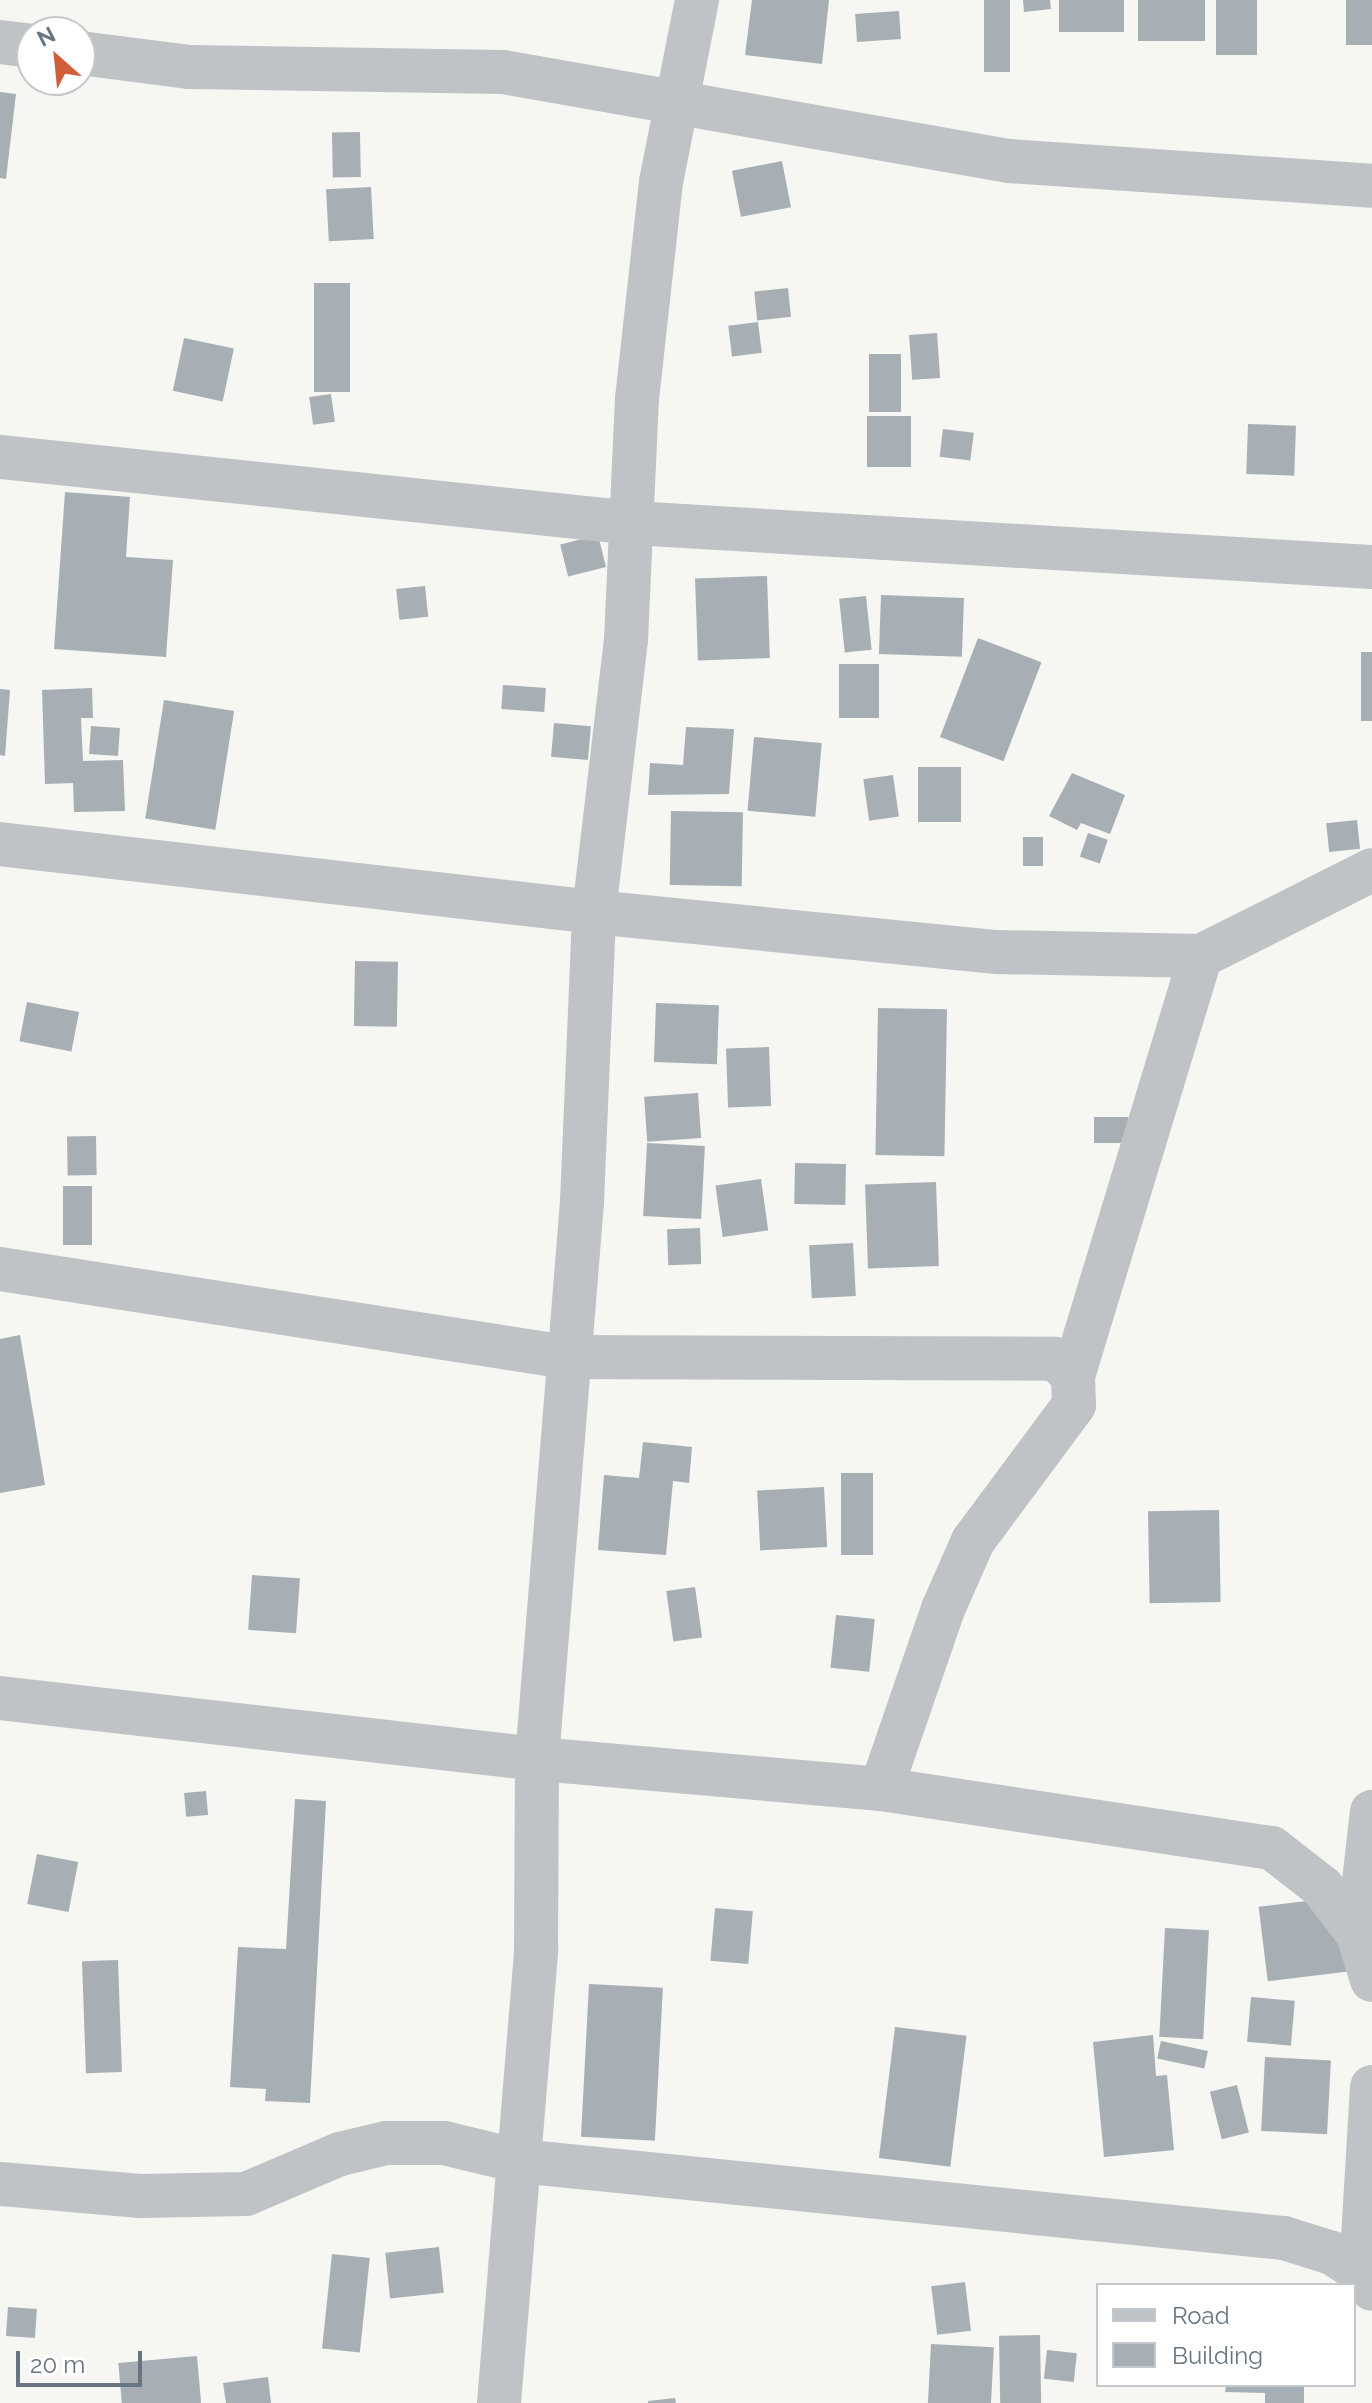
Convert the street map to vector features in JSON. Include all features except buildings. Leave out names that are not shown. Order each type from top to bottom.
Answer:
[{"type":"street","points":[[499,2403],[536,1949],[537,1759],[566,1357],[582,1202],[594,912],[626,640],[637,399],[673,102],[697,0]]},
{"type":"street","points":[[96,55],[190,67],[503,72],[1009,161],[1372,186]]},
{"type":"street","points":[[0,457],[633,523],[1372,567]]},
{"type":"street","points":[[0,844],[594,912],[997,952],[1201,956],[1372,870]]},
{"type":"street","points":[[881,1789],[943,1609],[973,1541],[1074,1405],[1073,1376],[1201,956]]},
{"type":"street","points":[[0,1269],[566,1357],[1056,1359],[1073,1376]]},
{"type":"street","points":[[0,1698],[537,1759],[881,1789],[1272,1848],[1322,1887],[1358,1934],[1372,1980]]},
{"type":"street","points":[[1358,1934],[1372,1812]]},
{"type":"street","points":[[1368,2278],[1372,2087]]},
{"type":"street","points":[[0,2184],[140,2196],[246,2194],[340,2154],[386,2143],[444,2143],[519,2161],[1284,2238],[1332,2253],[1368,2278]]}]
